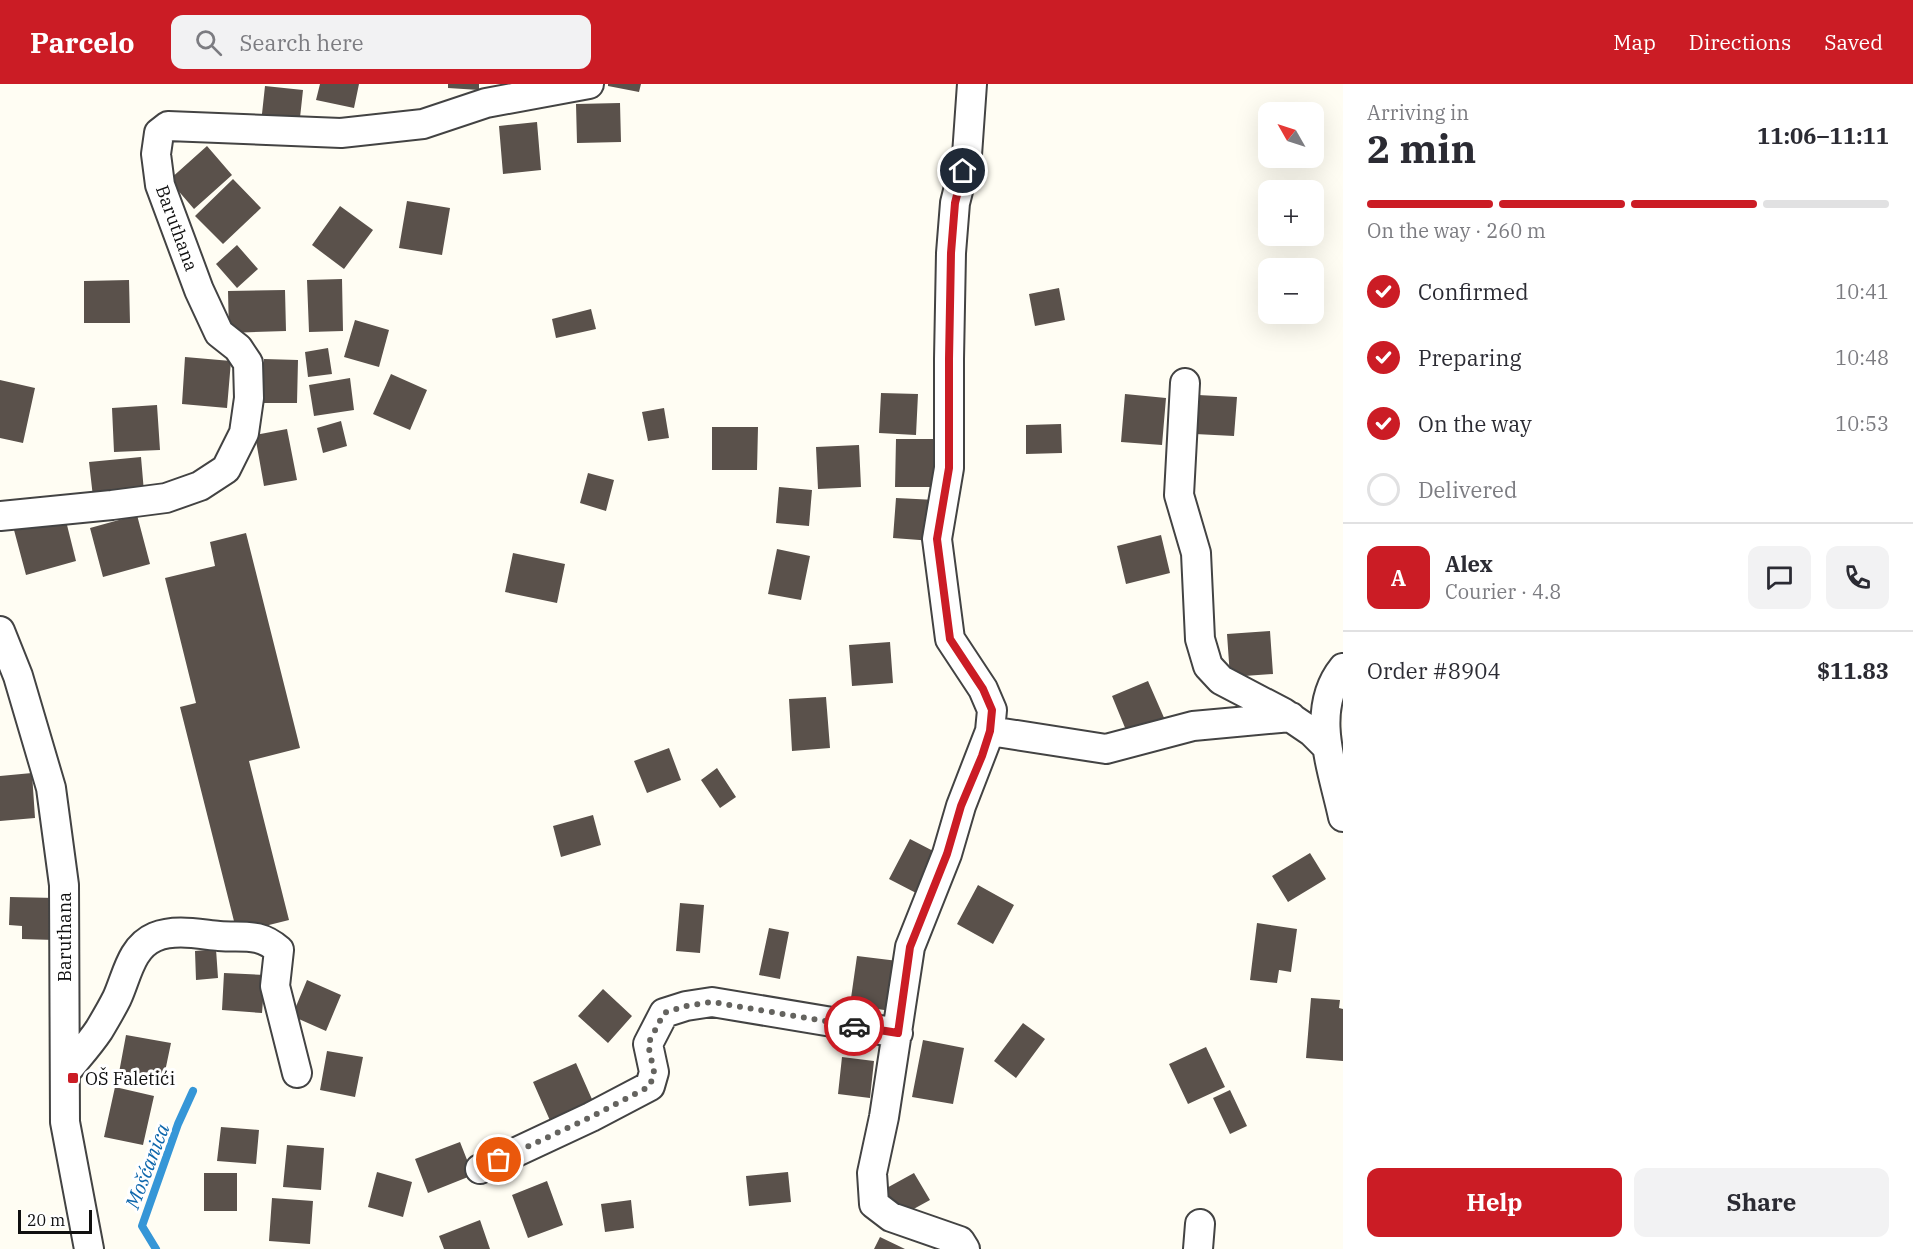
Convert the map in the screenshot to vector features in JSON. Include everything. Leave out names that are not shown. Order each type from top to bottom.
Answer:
[{"type":"street","name":"Baruthana","points":[[0,516],[166,498],[200,486],[226,469],[244,433],[249,398],[248,363],[238,348],[219,333],[199,290],[160,185],[156,154],[159,133],[168,126],[340,133],[423,124],[486,103],[590,84]]},
{"type":"street","points":[[965,1249],[960,1241],[891,1217],[874,1204],[872,1173],[884,1117],[910,947],[947,854],[961,806],[990,731],[992,710],[983,689],[950,639],[937,539],[949,468],[949,359],[955,203],[967,155],[972,84]]},
{"type":"street","points":[[1185,384],[1179,495],[1196,553],[1202,651],[1208,666],[1221,680],[1291,717],[1312,732],[1327,747]]},
{"type":"street","name":"Baruthana","points":[[0,631],[18,676],[51,788],[64,885],[65,1122],[89,1249]]},
{"type":"street","points":[[1343,668],[1337,675],[1325,716],[1327,747],[1343,817]]},
{"type":"street","points":[[990,731],[1106,749],[1193,726],[1291,717]]},
{"type":"street","points":[[64,1073],[99,1030],[117,997],[131,960],[154,938],[174,932],[224,936],[243,935],[271,943],[279,950],[275,986],[297,1073]]},
{"type":"street","points":[[480,1169],[591,1117],[650,1086],[654,1072],[648,1044],[664,1013],[686,1006],[712,1002],[898,1033]]},
{"type":"building","points":[[320,84],[359,84],[354,108],[316,100]]},
{"type":"building","points":[[448,84],[479,84],[479,90],[448,88]]},
{"type":"building","points":[[608,84],[641,84],[639,92],[608,86]]},
{"type":"building","points":[[265,86],[303,90],[299,127],[261,123]]},
{"type":"building","points":[[620,103],[621,142],[577,143],[576,104]]},
{"type":"building","points":[[537,122],[541,170],[503,174],[499,126]]},
{"type":"building","points":[[207,146],[232,175],[194,209],[169,180]]},
{"type":"building","points":[[233,179],[261,208],[223,244],[195,216]]},
{"type":"building","points":[[407,201],[450,208],[442,255],[399,248]]},
{"type":"building","points":[[340,206],[373,230],[344,269],[312,245]]},
{"type":"building","points":[[237,245],[258,269],[237,288],[216,264]]},
{"type":"building","points":[[342,279],[343,331],[309,332],[307,280]]},
{"type":"building","points":[[129,280],[130,323],[84,323],[84,281]]},
{"type":"building","points":[[1059,288],[1065,320],[1035,326],[1029,294]]},
{"type":"building","points":[[285,290],[286,331],[229,333],[228,291]]},
{"type":"building","points":[[591,309],[596,329],[556,338],[552,319]]},
{"type":"building","points":[[355,320],[389,330],[379,367],[344,357]]},
{"type":"building","points":[[328,348],[332,374],[308,377],[305,352]]},
{"type":"building","points":[[185,357],[231,361],[227,408],[182,404]]},
{"type":"building","points":[[264,359],[298,360],[297,403],[263,403]]},
{"type":"building","points":[[391,374],[427,390],[410,430],[373,414]]},
{"type":"building","points":[[350,378],[354,410],[314,416],[309,385]]},
{"type":"building","points":[[0,380],[35,388],[23,443],[0,438]]},
{"type":"building","points":[[881,393],[918,394],[916,435],[879,433]]},
{"type":"building","points":[[1125,394],[1166,398],[1162,445],[1121,442]]},
{"type":"building","points":[[1198,395],[1237,397],[1234,436],[1195,434]]},
{"type":"building","points":[[157,405],[160,450],[114,452],[112,408]]},
{"type":"building","points":[[664,408],[669,438],[648,441],[642,412]]},
{"type":"building","points":[[341,421],[347,446],[323,453],[317,428]]},
{"type":"building","points":[[1061,424],[1062,453],[1026,454],[1026,425]]},
{"type":"building","points":[[712,427],[758,427],[757,470],[712,470]]},
{"type":"building","points":[[287,429],[297,480],[264,486],[255,435]]},
{"type":"building","points":[[896,439],[934,439],[934,487],[895,487]]},
{"type":"building","points":[[859,445],[861,487],[818,489],[816,447]]},
{"type":"building","points":[[141,457],[144,492],[93,497],[89,462]]},
{"type":"building","points":[[588,473],[614,480],[606,511],[580,503]]},
{"type":"building","points":[[779,487],[812,490],[809,526],[776,523]]},
{"type":"building","points":[[896,498],[936,500],[933,541],[893,538]]},
{"type":"building","points":[[137,515],[150,564],[103,577],[90,528]]},
{"type":"building","points":[[65,517],[76,561],[26,575],[14,530]]},
{"type":"building","points":[[246,533],[300,748],[249,761],[289,920],[237,933],[180,707],[196,703],[165,578],[215,566],[210,542]]},
{"type":"building","points":[[1161,535],[1170,573],[1126,584],[1117,546]]},
{"type":"building","points":[[777,549],[810,556],[801,600],[768,594]]},
{"type":"building","points":[[513,553],[565,564],[557,603],[505,592]]},
{"type":"building","points":[[1270,631],[1273,674],[1230,677],[1227,634]]},
{"type":"building","points":[[890,642],[893,683],[852,686],[849,645]]},
{"type":"building","points":[[1148,681],[1165,720],[1128,735],[1112,696]]},
{"type":"building","points":[[826,697],[830,748],[792,751],[789,699]]},
{"type":"building","points":[[669,748],[681,780],[647,793],[634,761]]},
{"type":"building","points":[[717,768],[736,797],[720,808],[701,780]]},
{"type":"building","points":[[32,773],[35,818],[0,821],[0,776]]},
{"type":"building","points":[[593,815],[601,845],[561,857],[553,826]]},
{"type":"building","points":[[910,839],[939,854],[918,894],[889,879]]},
{"type":"building","points":[[1310,853],[1326,879],[1288,902],[1272,876]]},
{"type":"building","points":[[978,885],[1014,905],[993,944],[957,924]]},
{"type":"building","points":[[10,897],[56,898],[54,940],[22,939],[22,926],[9,925]]},
{"type":"building","points":[[680,903],[704,905],[700,953],[676,951]]},
{"type":"building","points":[[1257,923],[1297,929],[1291,972],[1279,970],[1277,983],[1250,980]]},
{"type":"building","points":[[769,928],[789,932],[780,979],[759,975]]},
{"type":"building","points":[[216,949],[218,978],[196,980],[195,951]]},
{"type":"building","points":[[857,956],[898,961],[891,1011],[850,1005]]},
{"type":"building","points":[[224,973],[265,975],[262,1013],[222,1010]]},
{"type":"building","points":[[307,980],[341,995],[326,1031],[292,1016]]},
{"type":"building","points":[[603,989],[632,1016],[608,1043],[578,1016]]},
{"type":"building","points":[[1311,998],[1340,1000],[1339,1008],[1343,1009],[1343,1061],[1306,1058]]},
{"type":"building","points":[[1023,1023],[1045,1039],[1016,1078],[994,1061]]},
{"type":"building","points":[[126,1035],[171,1043],[162,1086],[118,1078]]},
{"type":"building","points":[[923,1040],[964,1048],[953,1104],[912,1097]]},
{"type":"building","points":[[1206,1047],[1225,1087],[1188,1104],[1169,1064]]},
{"type":"building","points":[[327,1051],[363,1057],[355,1097],[320,1090]]},
{"type":"building","points":[[842,1057],[874,1061],[870,1098],[838,1094]]},
{"type":"building","points":[[576,1063],[595,1106],[552,1125],[533,1082]]},
{"type":"building","points":[[115,1087],[154,1096],[143,1145],[104,1137]]},
{"type":"building","points":[[1230,1090],[1247,1126],[1230,1134],[1213,1098]]},
{"type":"building","points":[[221,1127],[259,1130],[256,1164],[217,1161]]},
{"type":"building","points":[[460,1142],[473,1175],[428,1193],[415,1159]]},
{"type":"building","points":[[287,1145],[324,1148],[321,1190],[283,1187]]},
{"type":"building","points":[[377,1172],[412,1182],[403,1217],[368,1207]]},
{"type":"building","points":[[788,1172],[791,1202],[749,1206],[746,1176]]},
{"type":"building","points":[[204,1173],[237,1173],[237,1211],[204,1211]]},
{"type":"building","points":[[914,1173],[930,1200],[899,1217],[883,1190]]},
{"type":"building","points":[[547,1181],[563,1225],[528,1238],[512,1195]]},
{"type":"building","points":[[272,1198],[313,1201],[310,1244],[269,1241]]},
{"type":"building","points":[[631,1200],[634,1228],[605,1232],[601,1204]]},
{"type":"building","points":[[480,1220],[490,1249],[444,1249],[439,1236]]},
{"type":"building","points":[[880,1237],[905,1249],[874,1249]]},
{"type":"waterway","name":"Mošćanica","points":[[156,1249],[142,1226],[178,1124],[193,1091]]},
{"type":"way so far","points":[[499,1160],[591,1117],[650,1086],[654,1072],[648,1044],[664,1013],[686,1006],[712,1002],[854,1026]]},
{"type":"place","name":"OŠ Faletići","points":[[73,1078]]},
{"type":"route","points":[[854,1026],[898,1033],[910,947],[947,854],[961,806],[990,731],[992,710],[983,689],[950,639],[937,539],[949,468],[951,253],[955,203],[963,171]]}]
